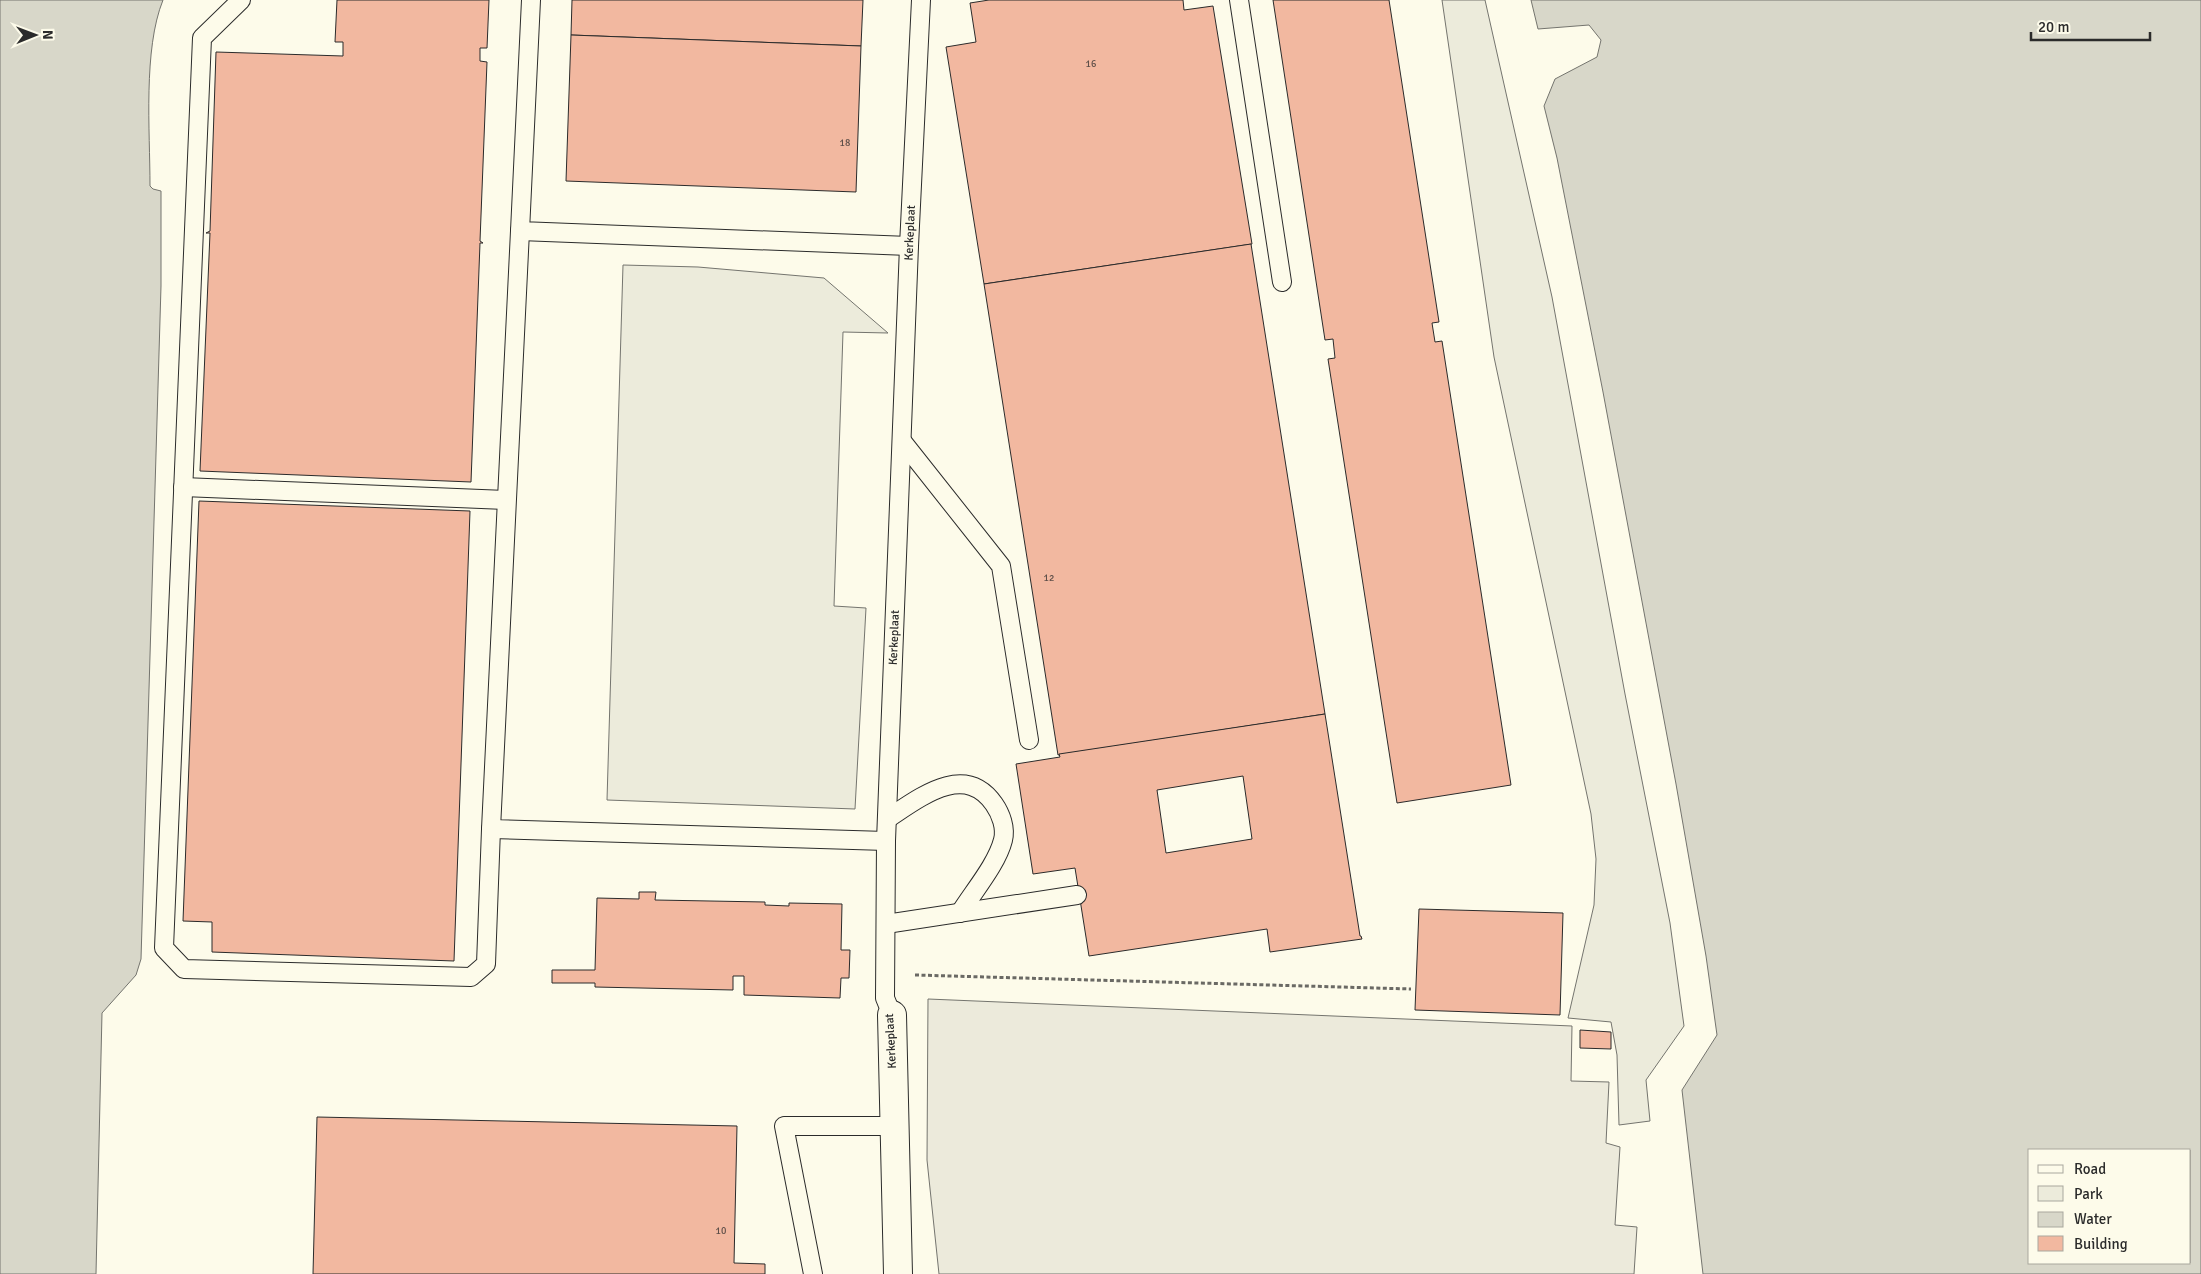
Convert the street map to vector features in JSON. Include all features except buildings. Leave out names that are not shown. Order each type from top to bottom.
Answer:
[{"type":"street","name":"Kerkeplaat","points":[[892,1015],[898,1274]]},
{"type":"lane","points":[[241,0],[202,38],[164,948],[184,969],[471,977],[486,964],[506,500],[531,0]]},
{"type":"lane","name":"Kerkeplaat","points":[[892,1015],[885,998],[886,841],[909,246],[921,0]]},
{"type":"lane","points":[[1239,0],[1282,282]]},
{"type":"lane","points":[[520,231],[909,246]]},
{"type":"lane","points":[[902,441],[1001,566],[1029,740]]},
{"type":"lane","points":[[183,487],[506,500]]},
{"type":"lane","points":[[887,819],[937,788],[950,784],[965,784],[979,790],[990,798],[998,810],[1003,824],[1003,838],[999,852],[960,913]]},
{"type":"lane","points":[[491,829],[886,841]]},
{"type":"lane","points":[[886,924],[1077,895]]},
{"type":"lane","points":[[813,1274],[784,1126],[894,1126]]},
{"type":"path","points":[[886,974],[1412,989]]},
{"type":"green space","points":[[1442,0],[1485,0],[1552,297],[1625,694],[1670,923],[1684,1026],[1646,1080],[1650,1121],[1619,1125],[1617,1055],[1611,1022],[1568,1018],[1594,905],[1596,859],[1591,814],[1494,357]]},
{"type":"green space","points":[[623,265],[698,267],[824,278],[888,333],[843,332],[834,606],[866,608],[855,809],[607,800]]},
{"type":"shaded area","points":[[928,999],[1572,1026],[1571,1081],[1609,1082],[1606,1143],[1620,1147],[1615,1225],[1637,1227],[1634,1274],[939,1274],[927,1160]]},
{"type":"water","points":[[0,0],[163,0],[153,42],[149,91],[150,186],[161,191],[161,286],[141,959],[136,975],[102,1013],[96,1274],[0,1274]]},
{"type":"water","points":[[1531,0],[2201,0],[2201,1274],[1703,1274],[1682,1090],[1717,1035],[1706,956],[1676,784],[1603,392],[1557,158],[1544,106],[1555,79],[1597,57],[1601,40],[1589,25],[1538,29]]}]
